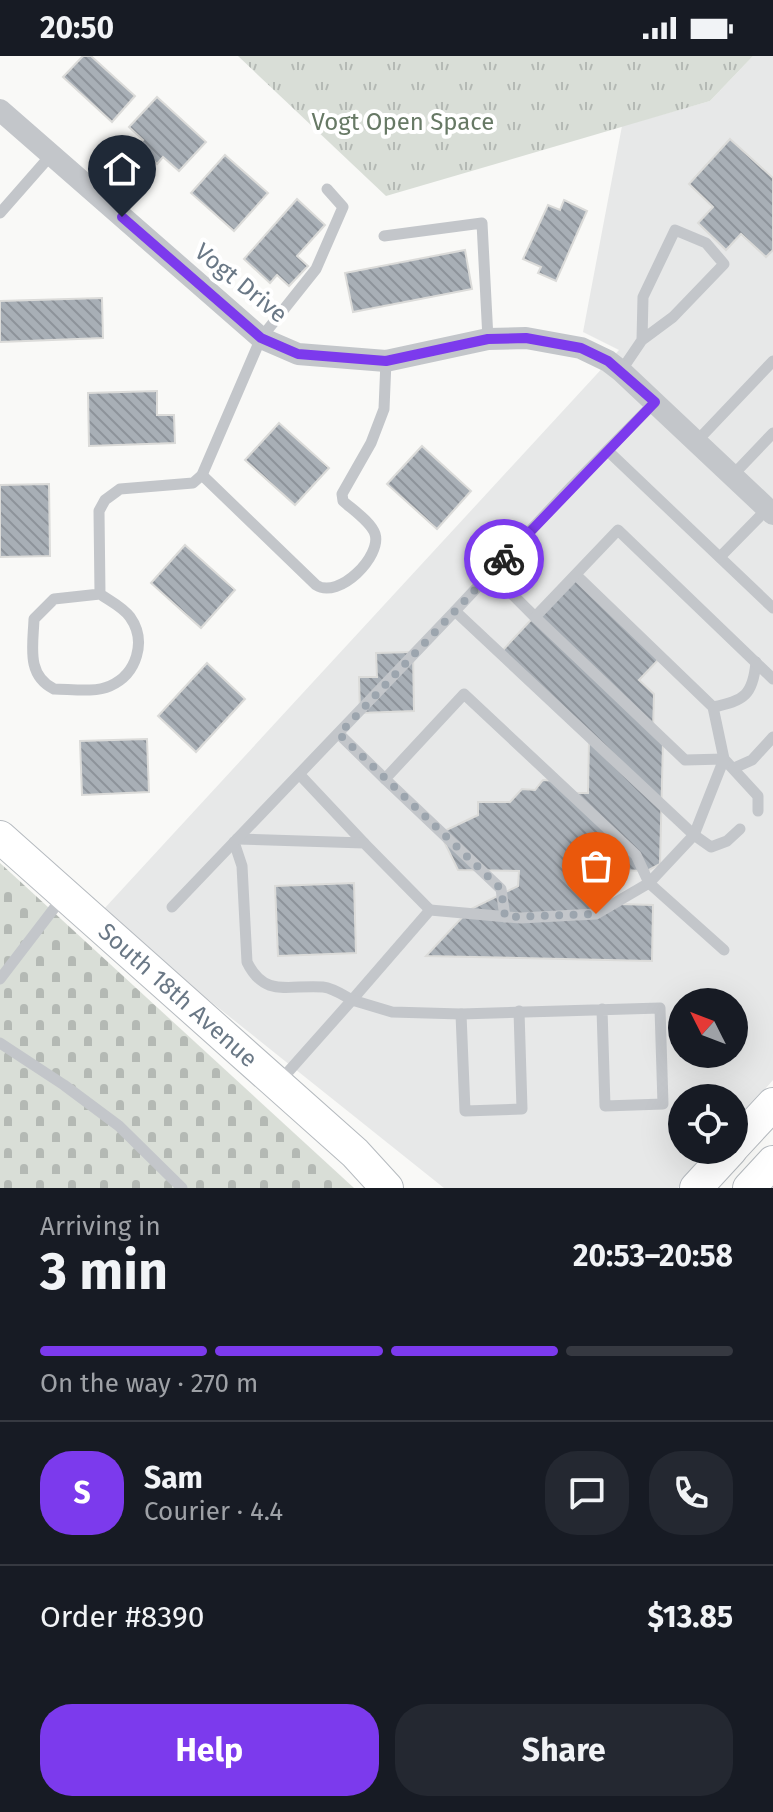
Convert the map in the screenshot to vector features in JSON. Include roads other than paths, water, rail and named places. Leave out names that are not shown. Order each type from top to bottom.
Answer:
[{"type":"street","name":"Vogt Drive","points":[[0,110],[261,338],[298,354],[386,361],[488,339],[526,338],[581,348],[621,371],[770,511]]},
{"type":"street","name":"South 18th Avenue","points":[[0,837],[355,1153],[387,1188]]},
{"type":"street","points":[[748,1131],[773,1104]]},
{"type":"street","name":"South 18th Avenue","points":[[355,1153],[416,1188]]},
{"type":"street","points":[[749,1188],[773,1162]]},
{"type":"street","points":[[696,1188],[718,1164]]},
{"type":"lane","points":[[0,213],[51,155]]},
{"type":"lane","points":[[100,594],[99,511],[105,500],[120,489],[193,483],[202,475],[261,338],[316,269],[343,207],[327,189]]},
{"type":"lane","points":[[384,236],[482,223],[488,339]]},
{"type":"lane","points":[[621,371],[642,340],[673,317],[724,264],[706,243],[675,230],[643,297],[642,340]]},
{"type":"lane","points":[[202,475],[316,585],[330,589],[348,581],[373,552],[376,540],[374,530],[343,501],[342,494],[371,443],[384,409],[386,361]]},
{"type":"lane","points":[[697,441],[773,361]]},
{"type":"lane","points":[[172,907],[655,402]]},
{"type":"lane","points":[[732,476],[773,433]]},
{"type":"lane","points":[[608,451],[773,608]]},
{"type":"lane","points":[[720,557],[770,511]]},
{"type":"lane","points":[[535,617],[618,530],[773,679]]},
{"type":"lane","points":[[491,573],[685,760],[724,759],[758,796],[758,811]]},
{"type":"lane","points":[[300,775],[430,910],[505,917],[596,914],[649,883],[694,835],[724,759],[713,707],[576,575]]},
{"type":"lane","points":[[100,594],[130,617],[140,639],[133,664],[123,677],[111,685],[54,689],[32,667],[34,619],[54,599],[100,594]]},
{"type":"lane","points":[[455,611],[694,835],[711,847],[727,841],[740,829]]},
{"type":"lane","points":[[713,707],[738,702],[754,684],[756,662]]},
{"type":"lane","points":[[385,779],[464,694],[636,855],[649,883],[724,950]]},
{"type":"lane","points":[[339,734],[501,889],[505,917]]},
{"type":"lane","points":[[734,768],[752,760],[773,737]]},
{"type":"lane","points":[[236,840],[364,843]]},
{"type":"lane","points":[[236,840],[242,866],[247,962],[253,974],[269,986],[326,987],[352,1000],[392,1012],[461,1014],[519,1011],[602,1009],[660,1008],[663,1104],[605,1106],[602,1009]]},
{"type":"lane","points":[[0,979],[65,895]]},
{"type":"lane","points":[[277,1084],[430,910]]},
{"type":"lane","points":[[461,1014],[465,1111],[522,1109],[519,1011]]},
{"type":"lane","points":[[0,1043],[97,1108],[141,1145],[182,1188]]},
{"type":"park label","name":"Vogt Open Space","points":[[403,122]]}]
